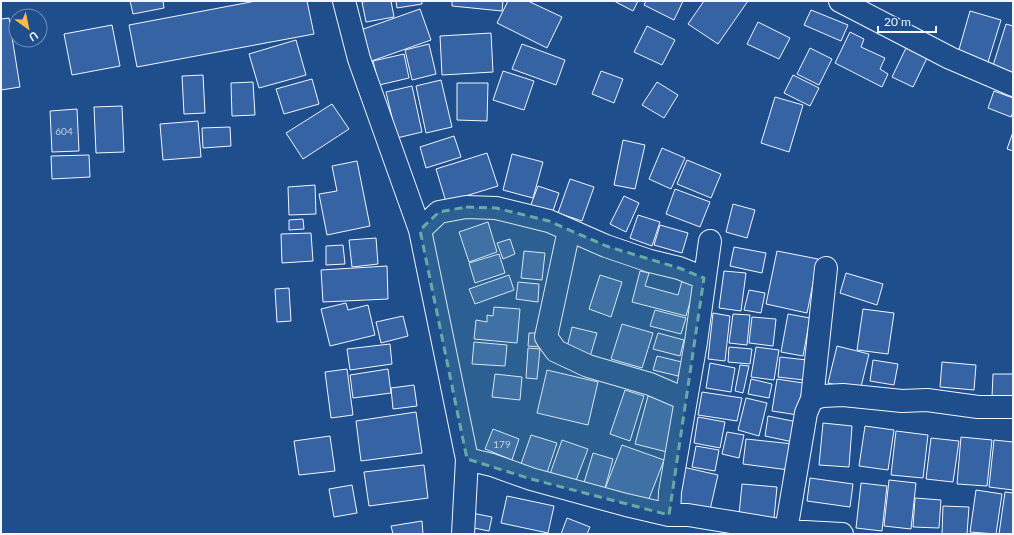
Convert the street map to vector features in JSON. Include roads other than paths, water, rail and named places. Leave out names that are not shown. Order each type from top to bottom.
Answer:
[{"type":"street","points":[[344,1],[359,59],[420,230],[467,458],[463,534]]},
{"type":"street","points":[[840,1],[950,58],[1013,85]]},
{"type":"street","points":[[420,230],[439,212],[466,206],[496,208],[550,221],[606,246],[650,261],[680,268],[704,278]]},
{"type":"street","points":[[569,230],[546,337],[556,351],[588,366],[650,384],[685,399]]},
{"type":"street","points":[[669,515],[670,492],[696,342],[710,241]]},
{"type":"street","points":[[786,531],[806,413],[812,399],[826,268]]},
{"type":"street","points":[[812,399],[823,396],[844,396],[902,401],[927,400],[978,407],[1013,407]]},
{"type":"street","points":[[467,458],[531,479],[669,515],[688,515],[742,529],[842,534]]}]
